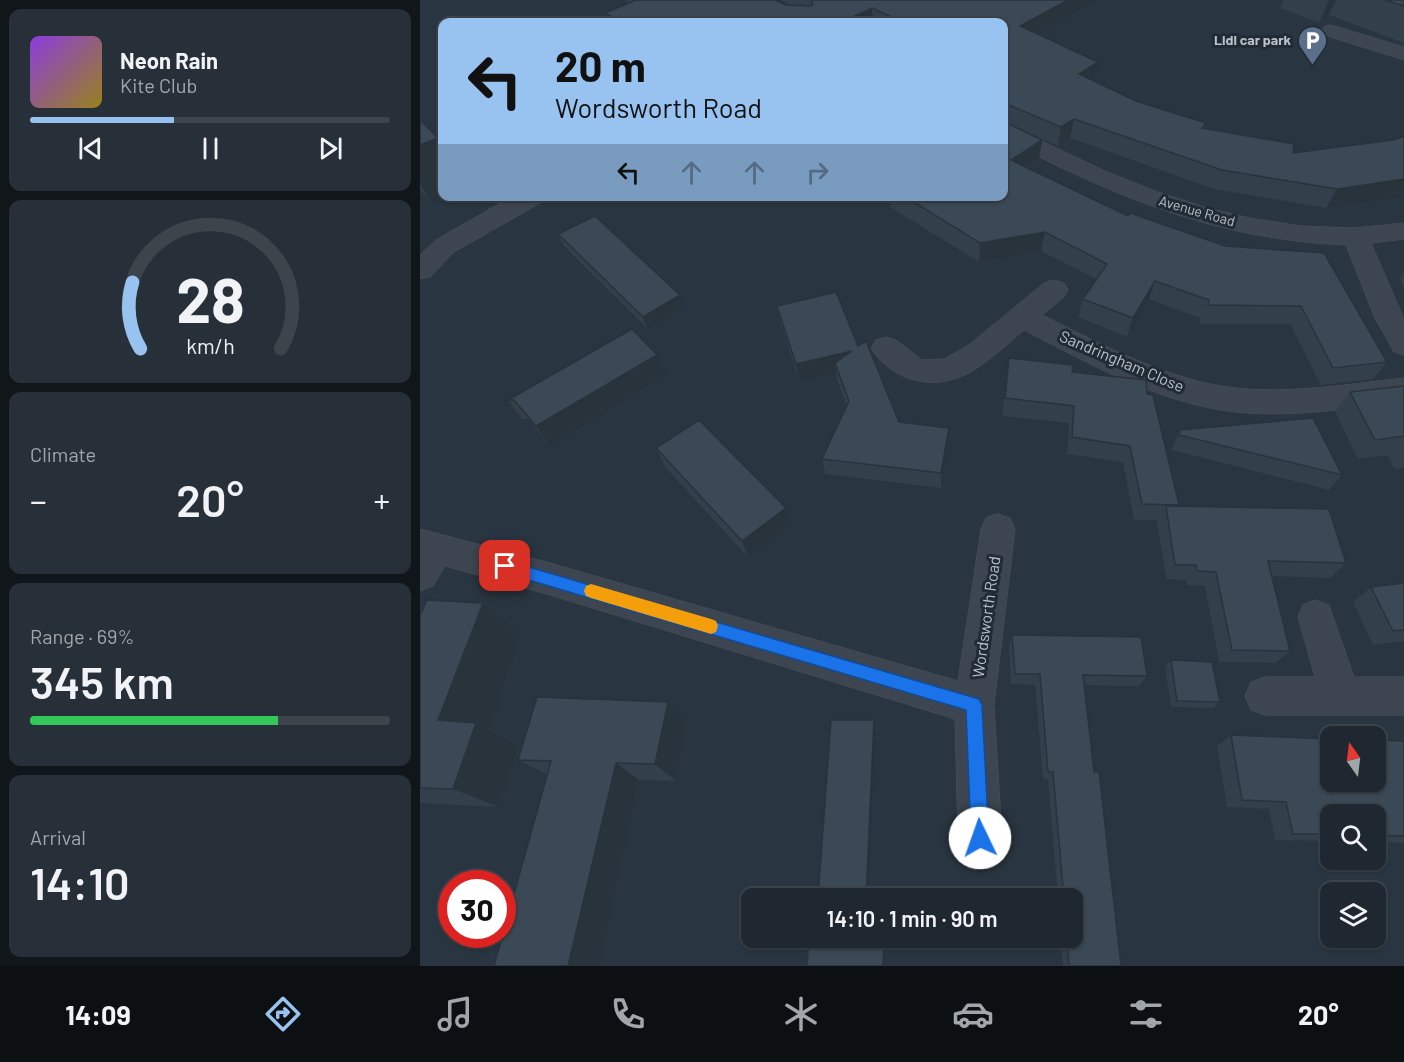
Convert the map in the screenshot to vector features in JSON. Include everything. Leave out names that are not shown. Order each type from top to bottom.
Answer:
[{"type":"street","points":[[1331,31],[1404,54]]},
{"type":"street","name":"Avenue Road","points":[[1008,132],[1103,180],[1215,219],[1287,233],[1356,237],[1404,231]]},
{"type":"street","points":[[420,270],[445,246],[525,201]]},
{"type":"street","points":[[1356,237],[1388,316],[1404,344]]},
{"type":"street","points":[[886,348],[912,368],[931,372],[954,369],[978,355],[1054,290]]},
{"type":"street","name":"Sandringham Close","points":[[1022,316],[1134,370],[1188,390],[1233,400],[1300,401],[1404,390]]},
{"type":"street","name":"Wordsworth Road","points":[[980,838],[974,705],[998,529]]},
{"type":"street","points":[[426,555],[974,705]]},
{"type":"street","points":[[1316,617],[1341,697]]},
{"type":"street","points":[[1265,696],[1404,696]]},
{"type":"building","points":[[636,0],[775,0],[786,5],[811,6],[813,4],[811,0],[1068,0],[1020,26],[1098,62],[1079,74],[1136,101],[1206,123],[1202,128],[1294,144],[1293,153],[1393,140],[1404,136],[1404,179],[1337,189],[1222,170],[1074,119],[1061,127],[1008,105],[1008,18],[894,18],[872,8],[851,18],[613,18],[605,13]]},
{"type":"building","points":[[1385,0],[1404,0],[1404,6]]},
{"type":"building","points":[[420,120],[438,138],[420,145]]},
{"type":"building","points":[[1008,123],[1042,140],[1011,160],[1128,216],[1130,213],[1225,246],[1324,253],[1387,362],[1333,368],[1301,306],[1208,305],[1209,300],[1155,281],[1133,318],[1083,299],[1107,264],[1045,232],[980,243],[912,201],[1008,201]]},
{"type":"building","points":[[595,216],[680,295],[643,317],[558,234]]},
{"type":"building","points":[[836,292],[858,346],[866,341],[899,422],[949,428],[941,473],[822,459],[849,401],[835,363],[852,351],[796,364],[777,306]]},
{"type":"building","points":[[632,329],[657,355],[536,426],[514,400],[508,400]]},
{"type":"building","points":[[1009,358],[1073,365],[1072,372],[1146,380],[1147,394],[1153,395],[1179,505],[1142,504],[1130,446],[1072,437],[1074,406],[1005,398]]},
{"type":"building","points":[[1404,386],[1404,436],[1375,440],[1350,392]]},
{"type":"building","points":[[1313,418],[1342,475],[1179,435],[1180,430]]},
{"type":"building","points":[[699,420],[786,508],[742,541],[656,448]]},
{"type":"building","points":[[1166,506],[1329,509],[1346,563],[1268,561],[1290,651],[1232,650],[1216,572],[1197,571],[1196,565],[1175,565]]},
{"type":"building","points":[[1404,583],[1404,630],[1393,631],[1371,587]]},
{"type":"building","points":[[427,600],[483,603],[438,720],[476,723],[453,789],[420,788],[420,615]]},
{"type":"building","points":[[1012,635],[1141,637],[1147,676],[1083,675],[1094,772],[1099,772],[1121,966],[1069,966],[1068,948],[1083,948],[1083,888],[1063,888],[1053,772],[1048,772],[1040,674],[1015,674]]},
{"type":"building","points":[[1171,660],[1212,662],[1220,702],[1177,701]]},
{"type":"building","points":[[537,697],[668,702],[655,764],[616,763],[568,966],[494,966],[499,948],[516,948],[516,887],[551,761],[518,760]]},
{"type":"building","points":[[831,720],[874,720],[866,888],[819,888]]},
{"type":"building","points":[[1231,735],[1320,739],[1320,792],[1386,792],[1386,740],[1404,741],[1404,836],[1386,835],[1386,804],[1320,804],[1320,834],[1293,834],[1286,802],[1242,800]]},
{"type":"building","points":[[808,948],[884,948],[883,966],[807,966]]},
{"type":"slow traffic","points":[[591,591],[711,626]]},
{"type":"place","name":"Lidl car park","points":[[1312,66]]},
{"type":"route","points":[[505,566],[974,705],[980,838]]}]
